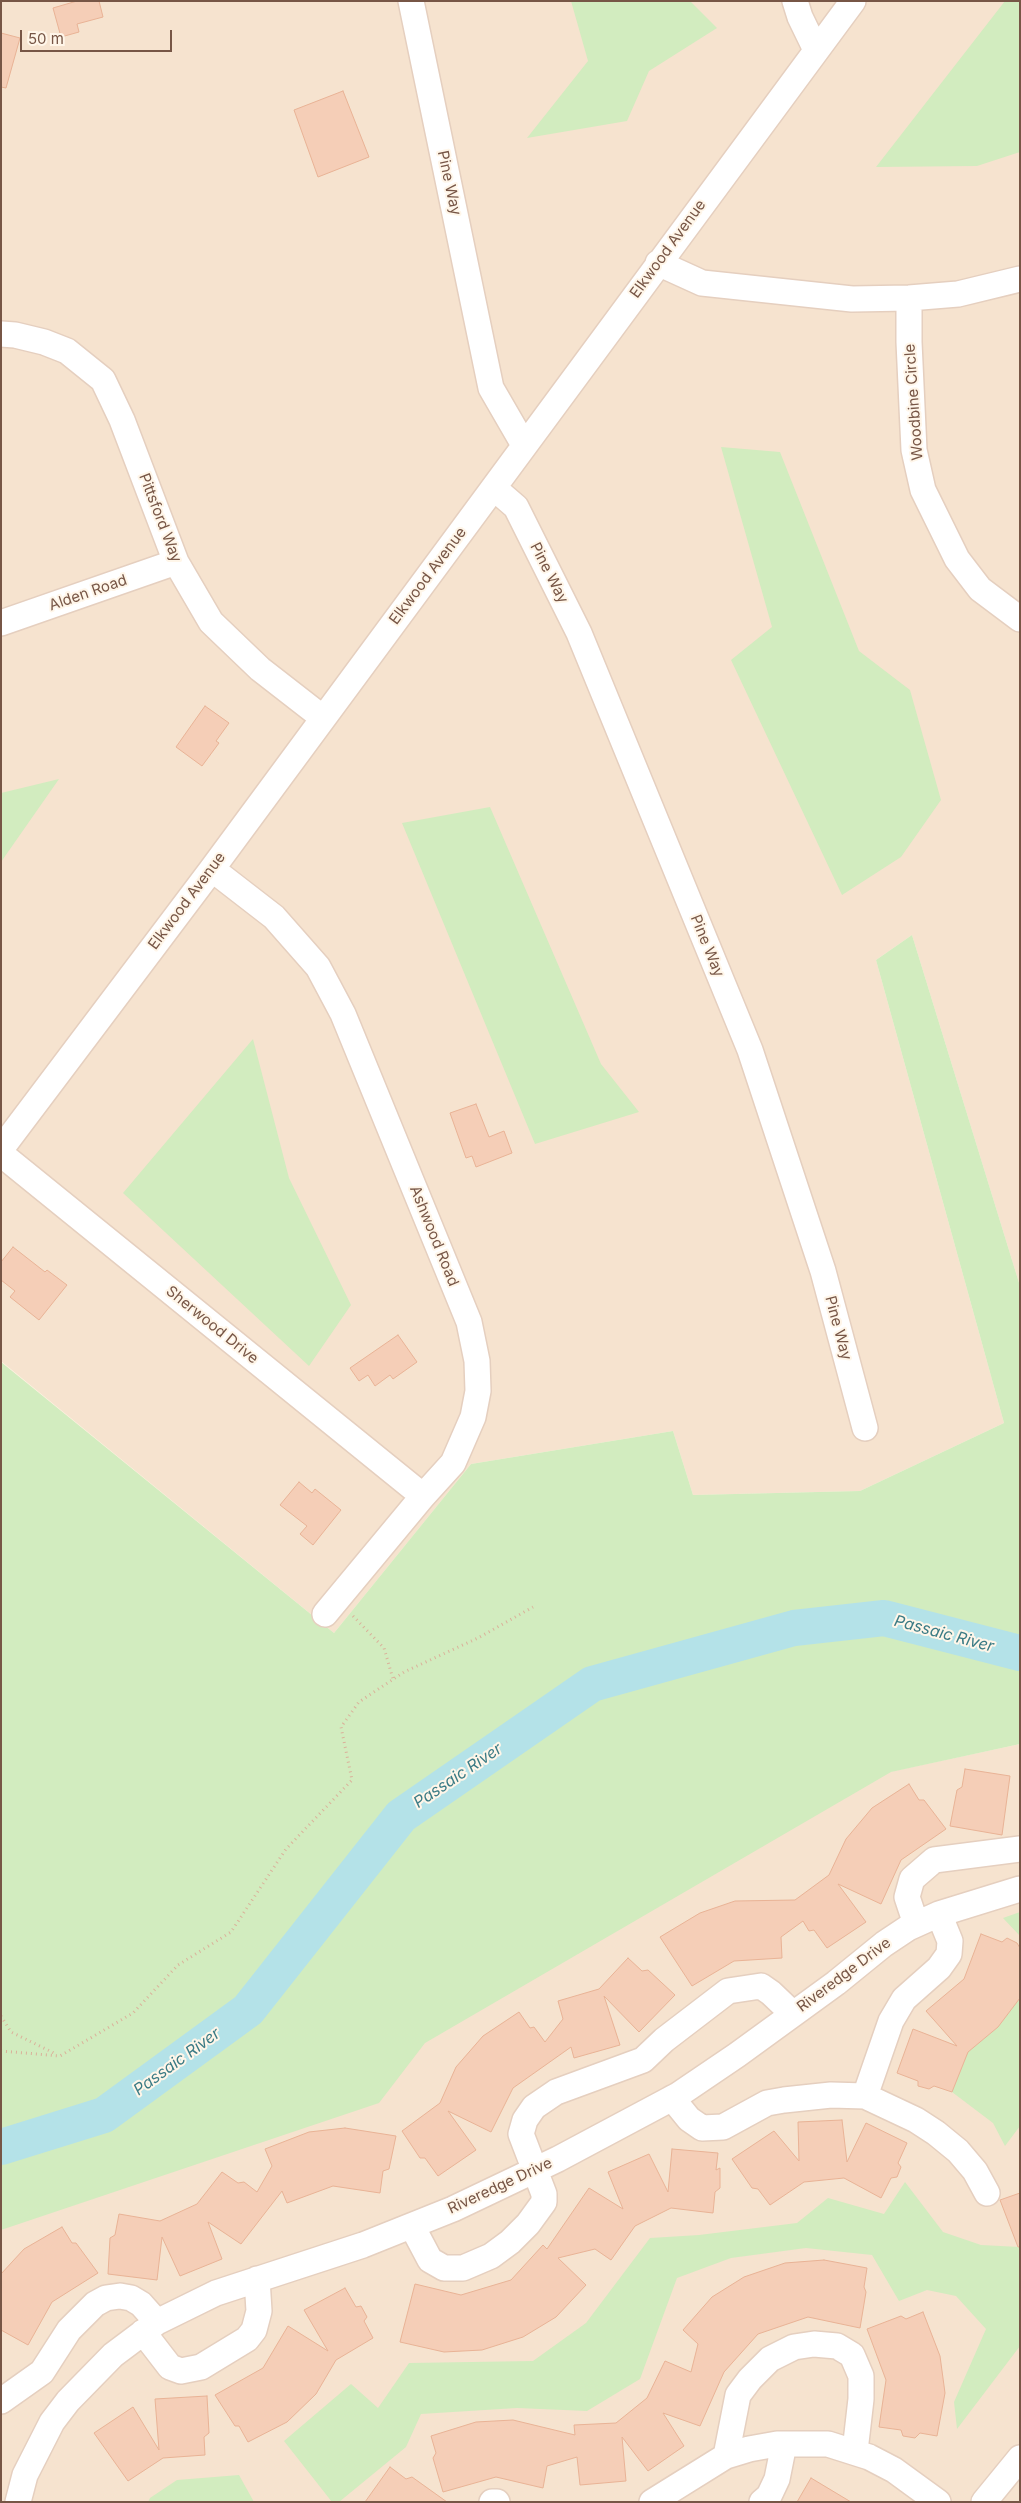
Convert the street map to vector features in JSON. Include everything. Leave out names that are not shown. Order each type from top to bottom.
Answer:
[{"type":"street","name":"Pine Way","points":[[411,1],[491,388],[524,445]]},
{"type":"street","points":[[795,1],[800,18],[816,50]]},
{"type":"street","name":"Elkwood Avenue","points":[[1,1149],[212,869],[853,1]]},
{"type":"street","points":[[658,263],[702,283],[852,299],[909,298],[958,294],[1020,279]]},
{"type":"street","name":"Woodbine Circle","points":[[909,298],[914,450],[923,490],[957,559],[980,589],[1020,619]]},
{"type":"street","name":"Pittsford Way","points":[[1,334],[44,342],[67,351],[103,380],[122,420],[176,562],[211,622],[231,644],[322,718]]},
{"type":"street","name":"Pine Way","points":[[494,488],[516,507],[579,633],[750,1050],[823,1271],[864,1428]]},
{"type":"street","name":"Alden Road","points":[[1,623],[176,562]]},
{"type":"street","name":"Ashwood Road","points":[[212,869],[274,918],[318,967],[343,1014],[469,1322],[477,1360],[478,1391],[473,1417],[454,1463],[423,1496],[331,1607]]},
{"type":"street","name":"Sherwood Drive","points":[[1,1154],[423,1496]]},
{"type":"street","points":[[865,2096],[891,2021],[904,1999],[939,1968],[949,1954],[950,1940],[927,1919],[908,1897],[912,1879],[934,1860],[1020,1849]]},
{"type":"street","name":"Riveredge Drive","points":[[18,2502],[25,2475],[52,2422],[62,2408],[113,2354],[150,2327],[216,2293],[363,2245],[453,2210],[535,2170],[672,2098],[794,2014],[884,1944],[927,1919],[1020,1889]]},
{"type":"street","points":[[412,2226],[430,2260],[444,2268],[463,2268],[491,2256],[510,2242],[542,2207],[544,2194],[521,2134],[524,2120],[534,2107],[556,2092],[643,2060],[664,2040],[728,1991],[761,1986],[794,2014]]},
{"type":"street","points":[[672,2098],[689,2118],[702,2128],[723,2127],[767,2103],[831,2095],[865,2096],[916,2120],[936,2133],[975,2171],[987,2193]]},
{"type":"street","points":[[1,2401],[42,2372],[69,2330],[95,2304],[106,2298],[120,2296],[131,2298],[141,2304],[170,2367],[181,2371],[201,2368],[247,2339],[254,2330],[259,2311],[257,2280]]},
{"type":"street","points":[[726,2456],[738,2395],[750,2379],[770,2359],[794,2348],[814,2344],[837,2346],[852,2355],[861,2376],[861,2399],[855,2451]]},
{"type":"street","points":[[762,2502],[769,2496],[777,2479],[784,2444]]},
{"type":"street","points":[[652,2502],[726,2456],[749,2449],[784,2444],[828,2444],[855,2451],[894,2470],[938,2502]]},
{"type":"street","points":[[984,2502],[1020,2458]]},
{"type":"street","points":[[492,2502],[497,2502]]},
{"type":"path","points":[[331,1607],[384,1648],[393,1679]]},
{"type":"path","points":[[1,2051],[60,2056],[134,2013],[178,1965],[231,1932],[286,1850],[352,1780],[341,1727],[359,1702],[393,1679],[478,1638],[533,1607]]},
{"type":"path","points":[[1,2016],[11,2032],[60,2056]]},
{"type":"shaded area","points":[[1,1],[1020,1],[1020,1286],[912,935],[876,960],[1004,1423],[860,1491],[693,1495],[673,1431],[471,1464],[334,1633],[1,1361]]},
{"type":"shaded area","points":[[1020,1744],[1020,2502],[1,2502],[1,2230],[423,2043],[889,1772]]},
{"type":"green space","points":[[571,1],[690,1],[717,28],[649,71],[627,121],[527,138],[588,61]]},
{"type":"green space","points":[[1005,1],[1020,1],[1020,152],[977,166],[876,167]]},
{"type":"green space","points":[[721,447],[780,452],[859,651],[910,690],[941,800],[901,857],[842,895],[731,660],[772,627]]},
{"type":"green space","points":[[59,779],[1,862],[1,793]]},
{"type":"green space","points":[[490,807],[601,1064],[639,1112],[535,1144],[402,823]]},
{"type":"green space","points":[[912,935],[1020,1286],[1020,1744],[891,1772],[425,2043],[379,2103],[1,2230],[1,1362],[334,1633],[471,1464],[673,1431],[693,1495],[860,1491],[1004,1423],[876,960]]},
{"type":"green space","points":[[253,1039],[289,1178],[351,1305],[309,1366],[123,1193]]},
{"type":"green space","points":[[1020,1912],[1020,1936],[1003,1918]]},
{"type":"green space","points":[[1020,1998],[1020,2126],[1005,2146],[993,2123],[952,2092],[968,2052],[998,2027]]},
{"type":"green space","points":[[905,2182],[943,2232],[981,2245],[1020,2247],[1020,2346],[957,2429],[954,2402],[986,2329],[956,2296],[927,2290],[899,2301],[872,2255],[806,2248],[731,2258],[677,2278],[640,2379],[587,2411],[517,2408],[421,2414],[406,2447],[339,2502],[332,2502],[284,2441],[351,2384],[378,2408],[409,2363],[533,2361],[586,2323],[650,2238],[699,2235],[797,2223],[828,2198],[884,2214]]},
{"type":"green space","points":[[239,2475],[254,2502],[148,2502],[150,2498],[177,2480]]},
{"type":"building","points":[[77,1],[99,1],[103,17],[77,24],[79,32],[61,37],[53,8]]},
{"type":"building","points":[[1,33],[20,38],[6,88],[1,87]]},
{"type":"building","points":[[343,91],[369,157],[318,177],[294,110]]},
{"type":"building","points":[[205,706],[229,723],[216,741],[219,743],[202,766],[176,747]]},
{"type":"building","points":[[476,1104],[489,1137],[504,1131],[512,1153],[476,1167],[472,1156],[466,1158],[450,1113]]},
{"type":"building","points":[[13,1247],[45,1272],[47,1270],[67,1285],[39,1320],[10,1297],[15,1291],[1,1280],[1,1262]]},
{"type":"building","points":[[398,1335],[417,1362],[393,1379],[390,1375],[375,1386],[368,1375],[359,1381],[350,1368]]},
{"type":"building","points":[[299,1482],[312,1493],[315,1489],[341,1510],[313,1545],[300,1534],[307,1526],[280,1505]]},
{"type":"building","points":[[965,1769],[1010,1776],[1002,1835],[950,1826],[957,1790],[962,1787]]},
{"type":"building","points":[[909,1784],[919,1800],[924,1800],[946,1829],[901,1860],[881,1904],[838,1884],[866,1922],[827,1948],[814,1930],[809,1931],[803,1921],[781,1937],[782,1958],[734,1961],[692,1986],[660,1937],[700,1913],[735,1901],[795,1900],[829,1875],[846,1839],[872,1808]]},
{"type":"building","points":[[981,1934],[1002,1942],[1007,1938],[1017,1943],[1020,1948],[1020,1998],[998,2027],[968,2052],[952,2092],[934,2086],[929,2089],[918,2086],[918,2081],[897,2073],[913,2029],[957,2046],[926,2011],[964,1979]]},
{"type":"building","points":[[628,1958],[642,1971],[648,1970],[675,1995],[639,2032],[604,1996],[620,2045],[574,2058],[571,2047],[513,2088],[491,2132],[448,2111],[476,2150],[438,2176],[425,2158],[420,2158],[402,2131],[440,2103],[456,2067],[483,2036],[519,2012],[530,2028],[534,2027],[545,2042],[563,2019],[558,2001],[599,1989]]},
{"type":"building","points":[[842,2120],[847,2162],[866,2123],[907,2143],[898,2163],[901,2167],[897,2177],[891,2178],[881,2198],[844,2178],[804,2182],[770,2205],[758,2189],[752,2188],[732,2159],[774,2131],[799,2161],[798,2122]]},
{"type":"building","points":[[345,2128],[396,2136],[389,2169],[383,2171],[380,2193],[333,2186],[287,2203],[282,2191],[241,2244],[208,2222],[222,2259],[180,2276],[162,2237],[157,2280],[108,2274],[110,2238],[115,2235],[119,2214],[160,2221],[197,2204],[222,2172],[238,2183],[244,2182],[257,2192],[272,2166],[265,2149],[309,2132]]},
{"type":"building","points":[[672,2149],[718,2153],[716,2170],[720,2168],[720,2188],[715,2192],[713,2213],[671,2208],[635,2226],[611,2260],[595,2249],[558,2258],[586,2285],[556,2317],[523,2337],[482,2350],[444,2352],[400,2342],[415,2284],[461,2295],[511,2280],[543,2245],[547,2249],[589,2188],[623,2209],[608,2172],[649,2154],[668,2192]]},
{"type":"building","points":[[1020,2193],[1020,2247],[1018,2247],[1000,2200]]},
{"type":"building","points":[[62,2227],[72,2243],[76,2243],[98,2273],[52,2302],[28,2345],[1,2330],[1,2274],[24,2249]]},
{"type":"building","points":[[824,2260],[867,2268],[864,2287],[866,2292],[860,2328],[808,2317],[758,2334],[724,2372],[700,2426],[663,2413],[684,2446],[648,2471],[622,2437],[626,2481],[580,2485],[577,2457],[547,2466],[543,2488],[496,2477],[443,2492],[433,2458],[436,2453],[431,2436],[476,2422],[513,2420],[575,2435],[574,2425],[616,2423],[647,2398],[665,2361],[691,2372],[698,2344],[683,2330],[712,2297],[744,2277],[785,2263]]},
{"type":"building","points":[[345,2288],[356,2307],[361,2306],[367,2317],[364,2321],[373,2338],[336,2360],[316,2394],[287,2422],[248,2442],[239,2426],[235,2426],[215,2395],[263,2368],[288,2326],[328,2351],[304,2310]]},
{"type":"building","points":[[923,2312],[940,2356],[945,2393],[937,2436],[920,2433],[915,2438],[903,2436],[901,2430],[879,2427],[886,2380],[867,2329],[901,2316],[906,2319]]},
{"type":"building","points":[[207,2396],[209,2433],[204,2437],[205,2455],[163,2458],[128,2481],[94,2433],[133,2407],[159,2450],[155,2399]]},
{"type":"building","points":[[390,2467],[406,2479],[412,2477],[447,2502],[365,2502]]},
{"type":"building","points":[[811,2478],[851,2502],[797,2502]]},
{"type":"waterway","name":"Passaic River","points":[[1,2147],[104,2115],[248,2010],[401,1816],[592,1684],[794,1628],[884,1618],[1020,1653]]}]
